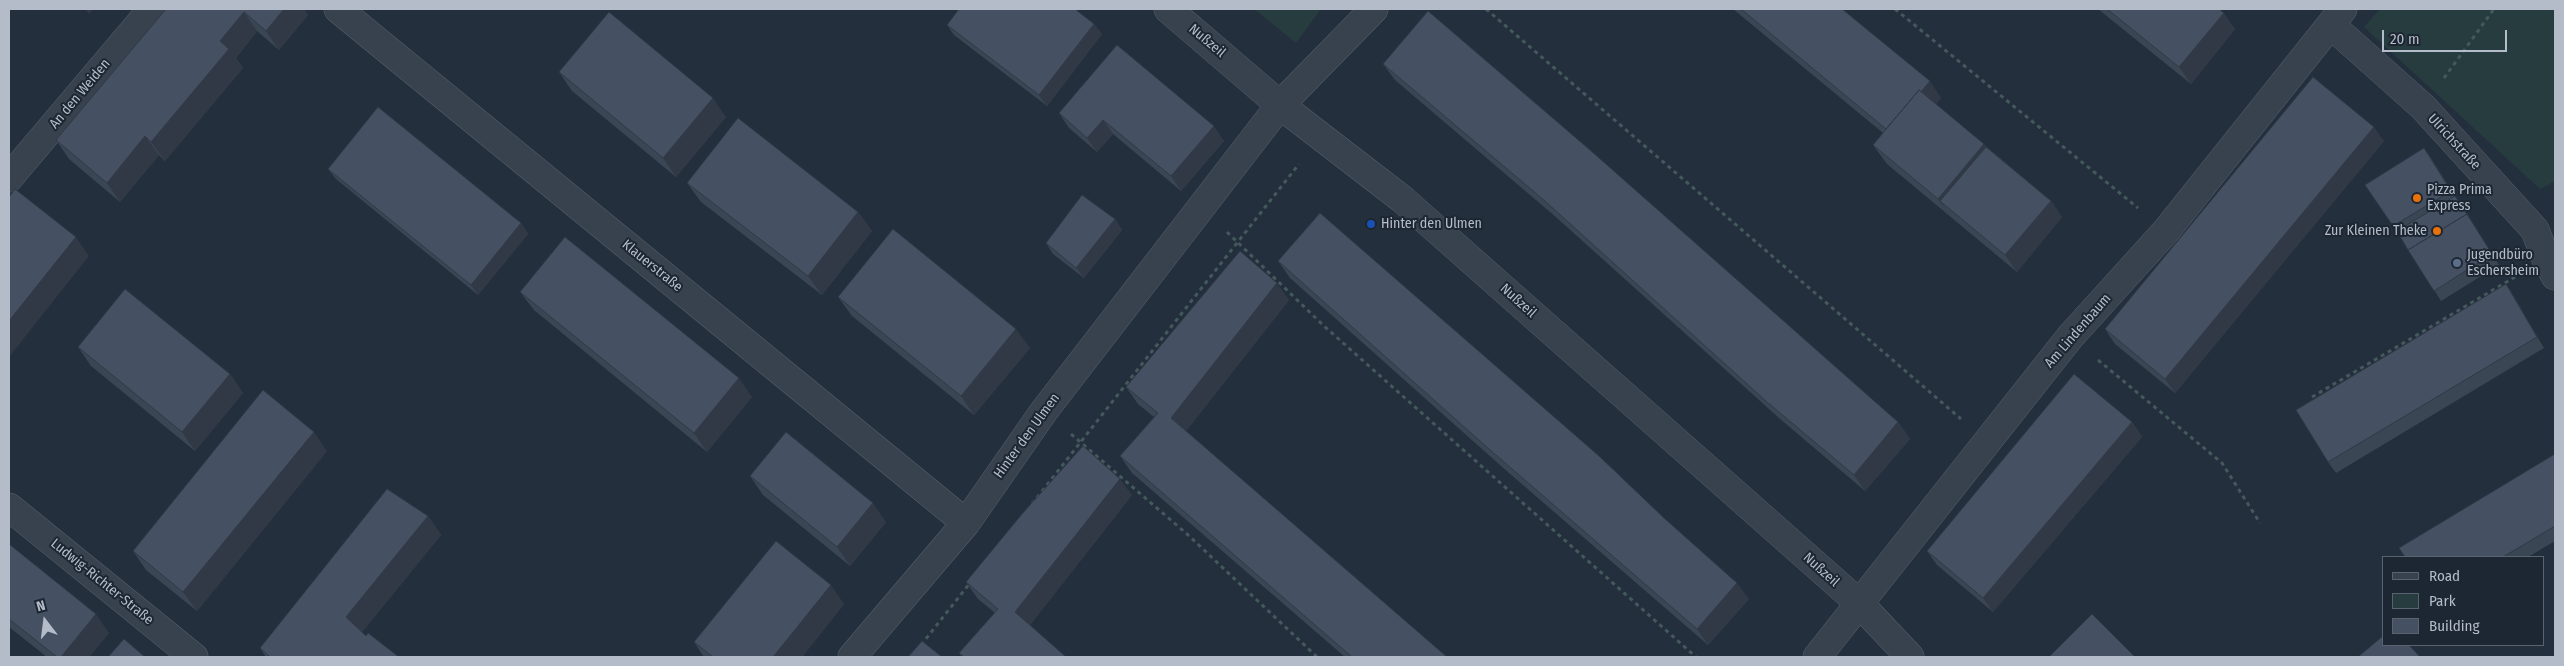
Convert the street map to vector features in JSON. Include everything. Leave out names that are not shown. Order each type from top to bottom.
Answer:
[{"type":"street","name":"An den Weiden","points":[[9,178],[152,9]]},
{"type":"street","name":"Klauerstraße","points":[[338,9],[966,523]]},
{"type":"street","name":"Nußzeil","points":[[1168,9],[1280,105],[1402,199],[1859,603],[1910,657]]},
{"type":"street","name":"Hinter den Ulmen","points":[[852,657],[966,523],[1044,411],[1280,105],[1374,9]]},
{"type":"street","name":"Am Lindenbaum","points":[[1817,657],[2070,337],[2166,231],[2337,17]]},
{"type":"street","name":"Ulrichstraße","points":[[2337,17],[2423,107],[2545,224],[2550,268]]},
{"type":"street","name":"Ludwig-Richter-Straße","points":[[9,507],[194,657]]},
{"type":"path","points":[[1486,9],[1987,442]]},
{"type":"path","points":[[1895,9],[2166,231]]},
{"type":"path","points":[[2423,107],[2494,9]]},
{"type":"path","points":[[1026,511],[1320,136]]},
{"type":"path","points":[[1201,207],[1324,326],[1696,657]]},
{"type":"path","points":[[2312,398],[2550,268]]},
{"type":"path","points":[[2070,337],[2222,463],[2260,523]]},
{"type":"path","points":[[1044,411],[1187,534],[1318,657]]},
{"type":"path","points":[[918,650],[972,580]]},
{"type":"green space","points":[[1254,9],[1321,9],[1296,43]]},
{"type":"green space","points":[[2380,9],[2555,9],[2555,181],[2540,189],[2364,27]]},
{"type":"building","points":[[166,9],[284,9],[266,31],[244,12],[220,41],[229,49],[151,142],[145,136],[107,183],[56,140]]},
{"type":"building","points":[[959,9],[1075,9],[1094,24],[1039,95],[947,25]]},
{"type":"building","points":[[1741,9],[1842,9],[1930,81],[1921,92],[1919,90],[1886,129]]},
{"type":"building","points":[[2107,9],[2219,9],[2224,13],[2179,67]]},
{"type":"building","points":[[1428,11],[1590,150],[1898,422],[1854,475],[1767,402],[1545,201],[1383,64]]},
{"type":"building","points":[[609,12],[713,98],[663,158],[559,72]]},
{"type":"building","points":[[1117,45],[1214,126],[1171,176],[1103,120],[1087,138],[1059,113]]},
{"type":"building","points":[[2313,77],[2374,127],[2165,379],[2105,329]]},
{"type":"building","points":[[1919,90],[1984,144],[1938,199],[1873,145]]},
{"type":"building","points":[[378,107],[521,223],[471,285],[328,169]]},
{"type":"building","points":[[738,118],[858,212],[808,276],[687,183]]},
{"type":"building","points":[[1986,147],[2051,201],[2005,255],[1940,201]]},
{"type":"building","points":[[2424,148],[2451,191],[2393,226],[2365,185]]},
{"type":"building","points":[[15,189],[76,237],[9,321],[9,197]]},
{"type":"building","points":[[1082,195],[1115,219],[1076,268],[1046,243]]},
{"type":"building","points":[[2455,196],[2467,214],[2408,250],[2397,231]]},
{"type":"building","points":[[1320,213],[1599,456],[1664,518],[1737,583],[1697,629],[1489,449],[1278,261]]},
{"type":"building","name":"Jugendbüro Eschersheim","points":[[2467,214],[2492,254],[2434,291],[2408,250]]},
{"type":"building","points":[[893,229],[1016,329],[961,396],[838,297]]},
{"type":"building","points":[[565,237],[739,378],[694,433],[520,292]]},
{"type":"building","points":[[1240,251],[1277,283],[1171,418],[1447,657],[1352,657],[1120,456],[1158,413],[1126,387]]},
{"type":"building","points":[[2506,284],[2537,337],[2328,462],[2296,410]]},
{"type":"building","points":[[125,289],[230,374],[182,432],[78,347]]},
{"type":"building","points":[[2074,374],[2132,422],[1983,598],[1927,551]]},
{"type":"building","points":[[263,390],[314,432],[183,592],[133,551]]},
{"type":"building","points":[[786,432],[873,503],[837,547],[750,476]]},
{"type":"building","points":[[1083,446],[1120,479],[1015,612],[1066,657],[964,657],[959,653],[998,609],[966,582],[1022,514]]},
{"type":"building","points":[[2555,454],[2555,526],[2505,556],[2404,556],[2399,548]]},
{"type":"building","points":[[387,489],[428,516],[346,617],[366,636],[368,633],[399,657],[270,657],[260,648]]},
{"type":"building","points":[[776,541],[831,585],[773,657],[713,657],[694,642]]},
{"type":"building","points":[[9,544],[96,614],[61,657],[57,657],[9,619]]},
{"type":"building","points":[[2092,614],[2135,657],[2049,657]]},
{"type":"building","points":[[2382,637],[2382,646],[2410,646],[2420,657],[2358,657]]},
{"type":"building","points":[[124,639],[145,657],[108,657]]},
{"type":"building","points":[[922,641],[942,657],[908,657]]},
{"type":"place","name":"Pizza Prima Express","points":[[2417,198]]},
{"type":"place","name":"Hinter den Ulmen","points":[[1371,224]]},
{"type":"place","name":"Zur Kleinen Theke","points":[[2437,231]]},
{"type":"place","name":"Jugendbüro Eschersheim","points":[[2457,263]]}]
